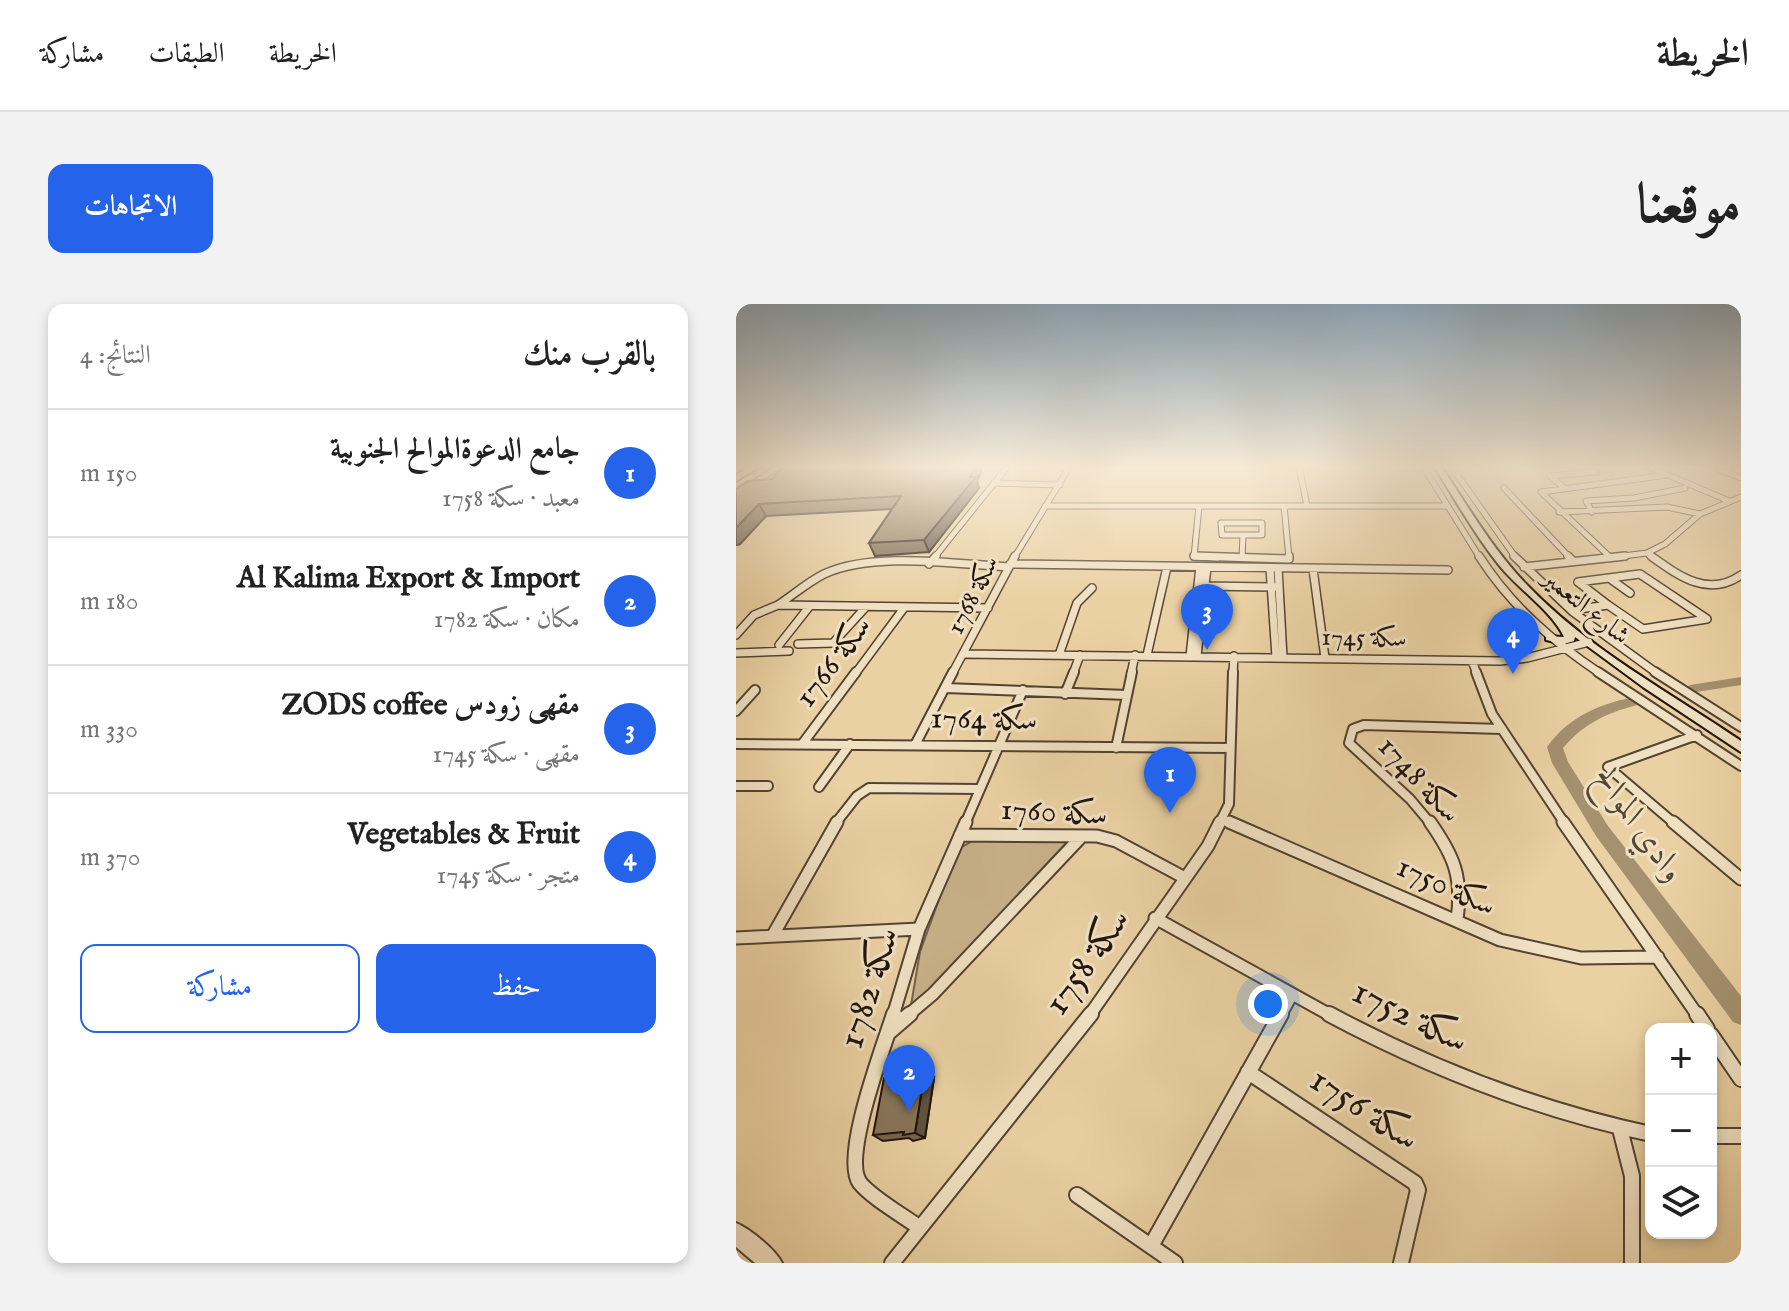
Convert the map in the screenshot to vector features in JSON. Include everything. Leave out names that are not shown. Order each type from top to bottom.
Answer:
[{"type":"main road","name":"شارع التعمير","points":[[1470,511],[1503,564],[1560,618],[1589,642],[1741,747]]},
{"type":"main road","points":[[1550,638],[1570,639],[1560,618]]},
{"type":"street","points":[[929,564],[972,511]]},
{"type":"street","name":"سكة 1768","points":[[915,745],[1009,566],[1042,511]]},
{"type":"street","points":[[1199,511],[1194,557],[1289,559],[1284,511]]},
{"type":"street","points":[[1241,523],[1242,511]]},
{"type":"street","points":[[1450,511],[1490,573],[1527,618],[1562,648],[1741,766]]},
{"type":"street","points":[[1479,511],[1524,567],[1572,610],[1605,637],[1741,727]]},
{"type":"street","points":[[1526,511],[1573,561]]},
{"type":"street","points":[[1559,512],[1611,511]]},
{"type":"street","points":[[1685,511],[1700,514]]},
{"type":"street","points":[[1524,567],[1647,553],[1665,544],[1707,511]]},
{"type":"street","points":[[1559,512],[1610,557]]},
{"type":"street","points":[[1221,523],[1262,523],[1262,535],[1243,535],[1222,535],[1221,523]]},
{"type":"street","points":[[1242,558],[1243,535]]},
{"type":"street","points":[[1647,553],[1681,576],[1708,587],[1720,587],[1741,575]]},
{"type":"street","points":[[736,635],[754,615],[778,605],[827,573],[875,564],[1448,570]]},
{"type":"street","points":[[1147,655],[1167,567]]},
{"type":"street","points":[[1194,656],[1204,567]]},
{"type":"street","points":[[1274,568],[1279,657]]},
{"type":"street","points":[[1313,569],[1325,658]]},
{"type":"street","points":[[1640,574],[1707,619],[1643,629],[1608,605],[1578,582],[1640,574]]},
{"type":"street","points":[[1609,578],[1630,593]]},
{"type":"street","points":[[1202,584],[1275,585]]},
{"type":"street","points":[[1059,655],[1077,603],[1092,588]]},
{"type":"street","points":[[778,605],[988,608]]},
{"type":"street","points":[[1572,610],[1608,605]]},
{"type":"street","points":[[779,645],[809,607]]},
{"type":"street","points":[[798,644],[833,643],[865,608]]},
{"type":"street","name":"سكة 1766","points":[[803,743],[904,608]]},
{"type":"street","name":"سكة 1745","points":[[965,654],[1472,661],[1519,660],[1589,642]]},
{"type":"street","points":[[736,653],[789,651]]},
{"type":"street","points":[[1065,694],[1080,655]]},
{"type":"street","points":[[1116,748],[1135,655]]},
{"type":"street","name":"سكة 1758","points":[[892,1263],[1090,1015],[1223,819],[1229,804],[1234,656]]},
{"type":"street","points":[[1472,661],[1492,714],[1703,1023]]},
{"type":"street","points":[[946,688],[1127,695]]},
{"type":"street","points":[[736,711],[755,690]]},
{"type":"street","name":"سكة 1782","points":[[920,1228],[866,1189],[853,1167],[861,1115],[919,929],[1023,690]]},
{"type":"street","name":"سكة 1748","points":[[1457,920],[1463,895],[1460,878],[1443,840],[1406,796],[1349,743],[1349,732],[1364,725],[1502,729]]},
{"type":"street","points":[[1697,735],[1608,767],[1741,879]]},
{"type":"street","name":"سكة 1764","points":[[736,744],[1230,748]]},
{"type":"street","points":[[819,787],[850,744]]},
{"type":"street","points":[[736,786],[768,786]]},
{"type":"street","points":[[773,935],[852,799],[869,788],[979,789]]},
{"type":"street","name":"سكة 1750","points":[[1223,819],[1500,940],[1555,954],[1607,959],[1658,957]]},
{"type":"street","name":"سكة 1760","points":[[960,835],[1082,836],[1116,841],[1185,878]]},
{"type":"street","points":[[886,1035],[933,994],[1082,836]]},
{"type":"street","name":"سكة 1752","points":[[1155,918],[1292,994],[1484,1088],[1553,1113],[1645,1133]]},
{"type":"street","points":[[736,938],[919,929]]},
{"type":"street","points":[[1151,1246],[1292,994]]},
{"type":"street","points":[[1717,1044],[1741,1079]]},
{"type":"street","name":"سكة 1756","points":[[1248,1072],[1415,1183],[1418,1190],[1401,1263]]},
{"type":"street","points":[[1620,1129],[1632,1176],[1632,1263]]},
{"type":"street","points":[[1717,1136],[1741,1136]]},
{"type":"street","points":[[1077,1195],[1175,1263]]},
{"type":"street","points":[[736,1233],[771,1263]]},
{"type":"shaded area","points":[[976,839],[1070,839],[910,1011],[920,952],[954,858],[962,847]]},
{"type":"building","points":[[736,511],[753,511],[736,528]]},
{"type":"building","points":[[891,511],[948,511],[924,540],[869,543]]},
{"type":"building","points":[[925,1070],[915,1133],[873,1135],[884,1078]]},
{"type":"waterway","name":"وادي الموالح","points":[[1690,689],[1741,681]]},
{"type":"waterway","name":"وادي الموالح","points":[[1639,700],[1592,714],[1574,727],[1555,747],[1560,763],[1602,831],[1741,1014]]},
{"type":"place","name":"مقهى زودس ZODS coffee","points":[[1207,650]]},
{"type":"place","name":"Vegetables & Fruit","points":[[1513,674]]},
{"type":"place","name":"جامع الدعوةالموالح الجنوبية","points":[[1170,813]]},
{"type":"place","name":"Al Kalima Export & Import","points":[[909,1111]]}]
